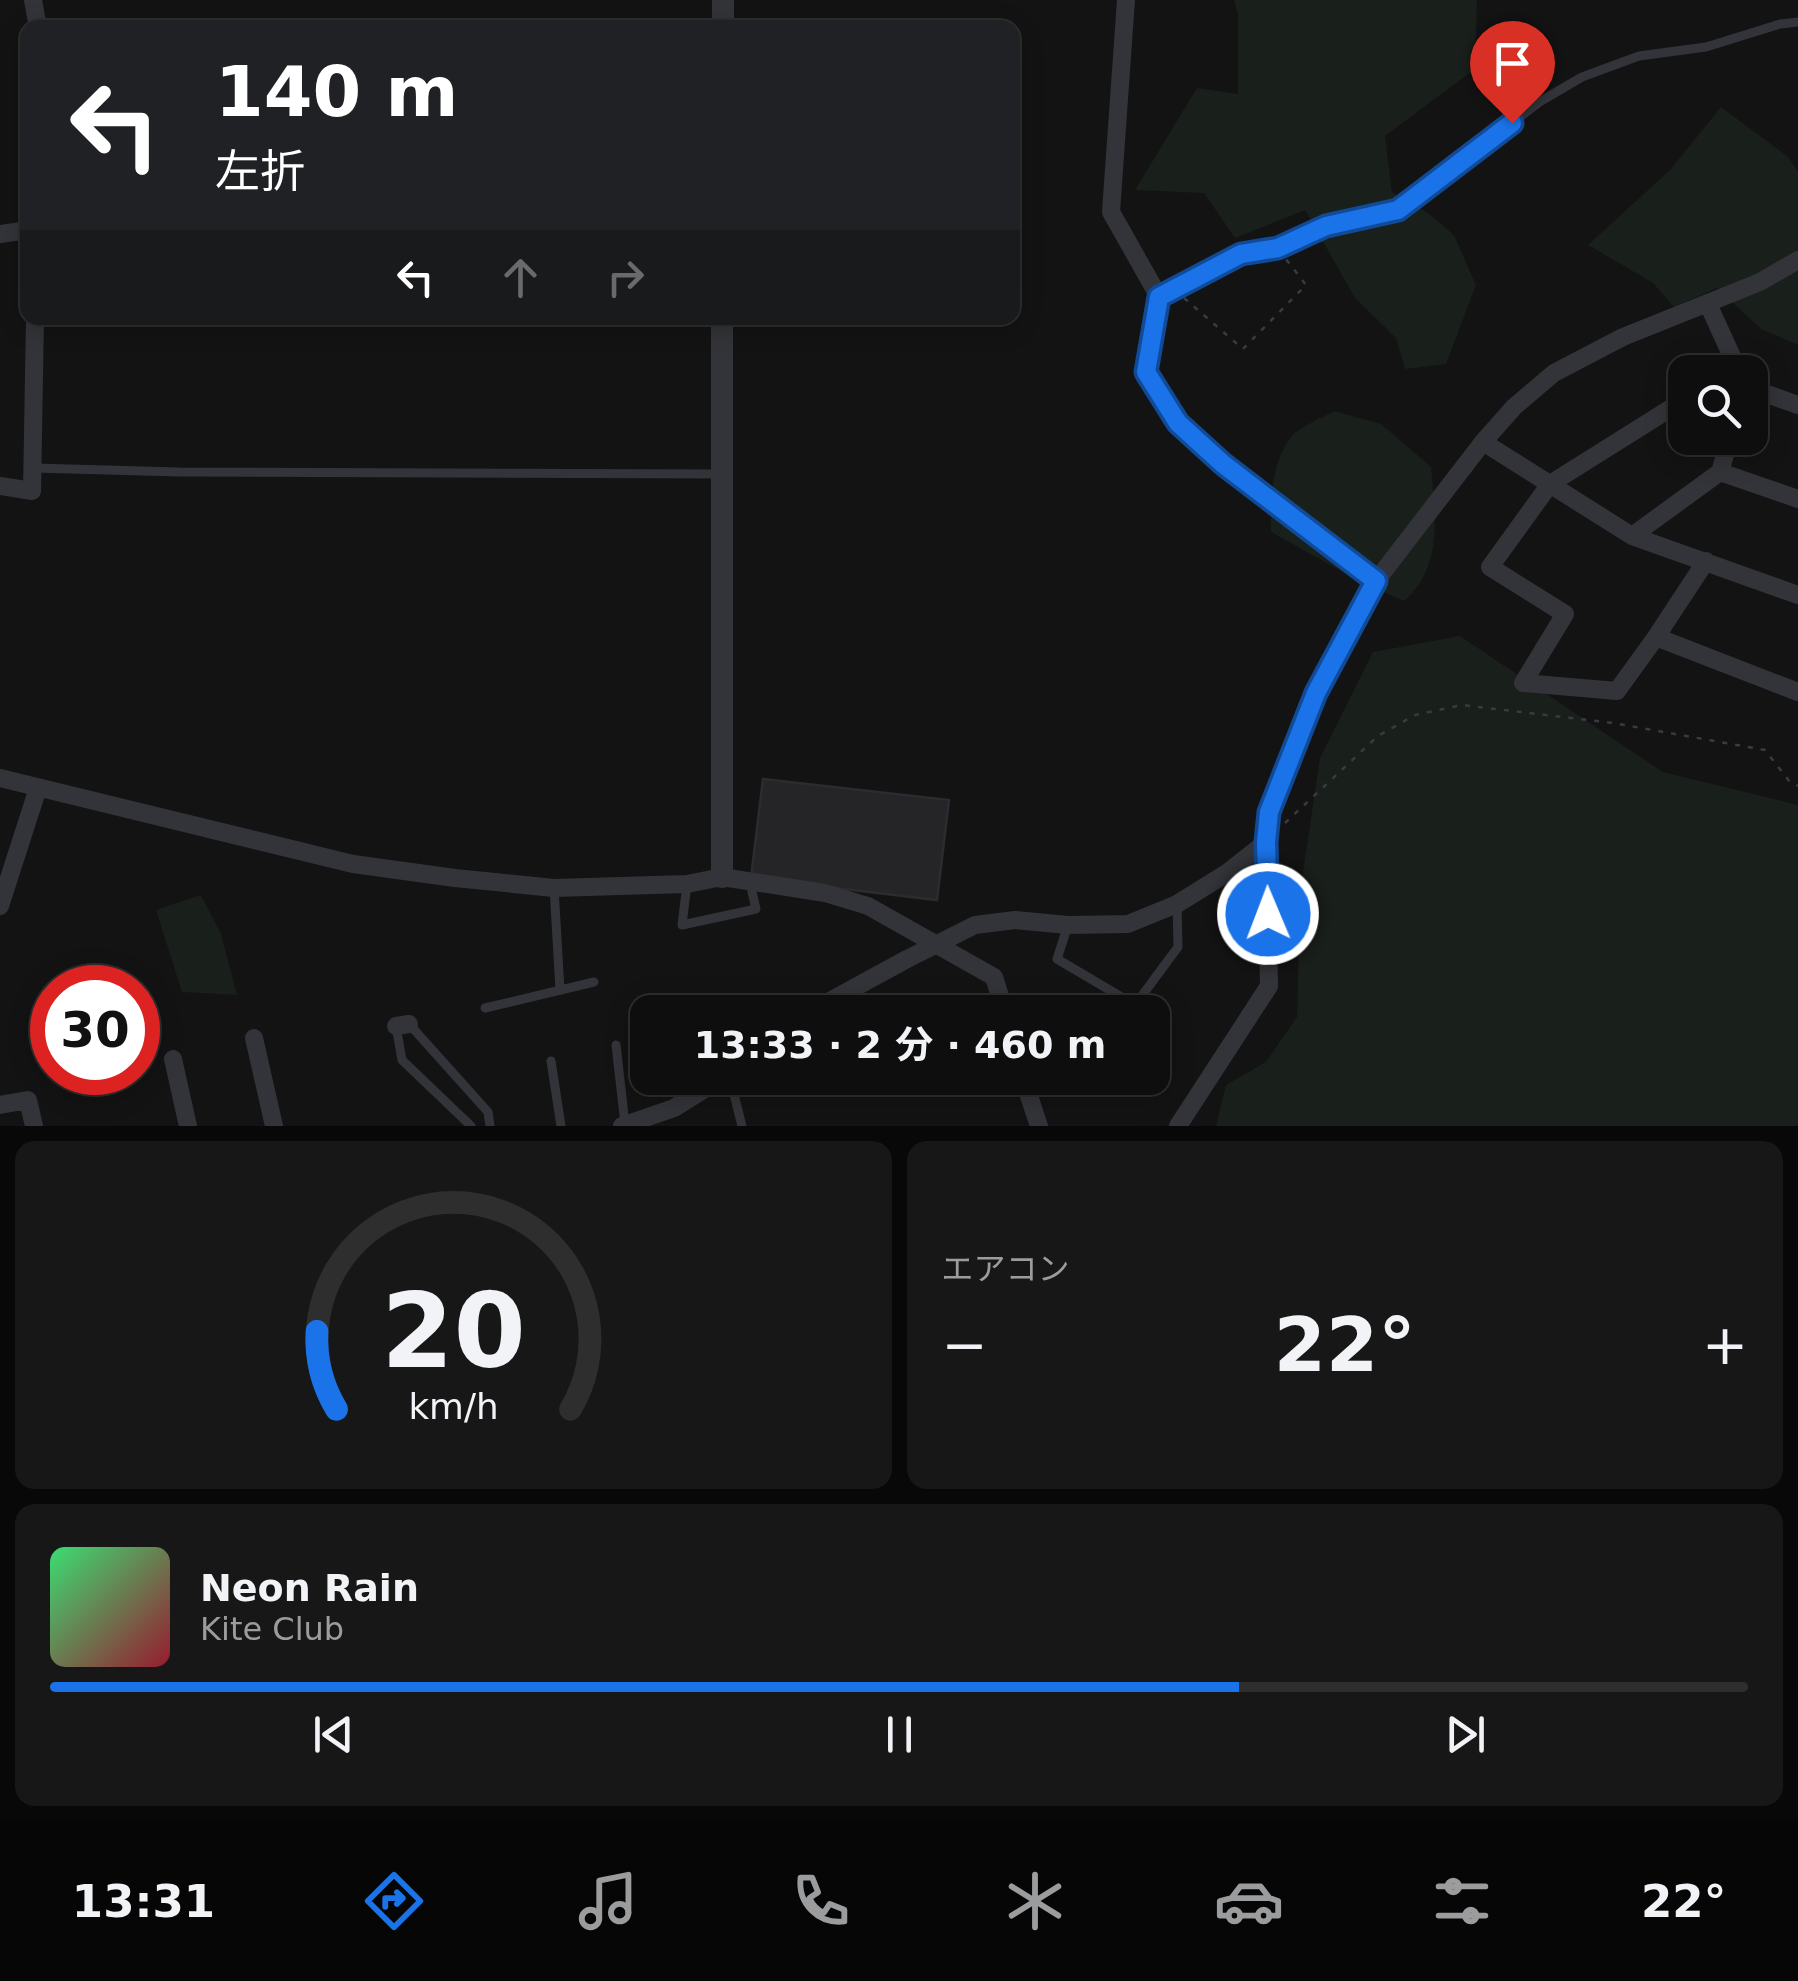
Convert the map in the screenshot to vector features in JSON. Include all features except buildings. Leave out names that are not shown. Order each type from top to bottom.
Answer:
[{"type":"street","points":[[1126,0],[1111,212],[1167,293],[1146,372],[1178,423],[1223,464],[1376,581]]},
{"type":"street","points":[[1178,1126],[1269,986],[1269,812],[1316,693],[1376,581],[1484,442],[1514,407],[1554,373],[1623,337],[1760,282],[1798,260]]},
{"type":"street","points":[[1708,304],[1730,355]]},
{"type":"street","points":[[0,486],[32,490],[35,325]]},
{"type":"street","points":[[722,325],[722,878]]},
{"type":"street","points":[[1768,394],[1798,405]]},
{"type":"street","points":[[1668,409],[1550,484],[1490,567],[1565,614],[1523,683],[1617,690],[1706,561]]},
{"type":"street","points":[[1484,442],[1632,536],[1798,594]]},
{"type":"street","points":[[1632,536],[1720,472],[1725,455]]},
{"type":"street","points":[[1720,472],[1798,500]]},
{"type":"street","points":[[1656,638],[1798,692]]},
{"type":"street","points":[[0,778],[353,864],[554,888],[687,884],[722,878],[825,892],[868,906],[994,977],[999,995]]},
{"type":"street","points":[[0,906],[38,788]]},
{"type":"street","points":[[856,995],[936,944],[975,925],[1016,920],[1068,926],[1128,924],[1177,904],[1227,873],[1266,842]]},
{"type":"street","points":[[254,1038],[274,1126]]},
{"type":"street","points":[[173,1059],[188,1126]]},
{"type":"street","points":[[624,1125],[674,1108],[695,1095]]},
{"type":"street","points":[[1028,1095],[1039,1126]]},
{"type":"street","points":[[0,1105],[28,1100],[34,1126]]},
{"type":"lane","points":[[1167,293],[1241,254],[1278,248],[1326,226],[1398,210],[1541,102],[1582,77],[1639,56],[1706,48],[1798,22]]},
{"type":"lane","points":[[31,468],[722,474]]},
{"type":"lane","points":[[687,884],[682,925],[756,909],[750,883]]},
{"type":"lane","points":[[554,888],[560,990]]},
{"type":"lane","points":[[1068,926],[1058,959],[1135,1005],[1178,947],[1177,904]]},
{"type":"lane","points":[[485,1008],[594,982]]},
{"type":"lane","points":[[471,1126],[402,1060],[402,1024],[488,1112],[490,1126]]},
{"type":"lane","points":[[616,1046],[624,1125]]},
{"type":"lane","points":[[551,1062],[561,1126]]},
{"type":"lane","points":[[686,1095],[686,1100]]},
{"type":"lane","points":[[732,1095],[742,1126]]},
{"type":"path","points":[[1167,293],[1242,349],[1306,285],[1278,248]]},
{"type":"path","points":[[1266,842],[1378,736],[1416,715],[1462,705],[1613,723],[1766,750],[1790,782],[1798,786]]},
{"type":"shaded area","points":[[1234,0],[1477,0],[1475,69],[1385,136],[1392,192],[1428,213],[1454,235],[1476,285],[1446,364],[1405,369],[1396,338],[1355,298],[1305,210],[1235,238],[1204,193],[1135,190],[1197,88],[1238,94],[1238,14]]},
{"type":"shaded area","points":[[1721,107],[1787,156],[1798,171],[1798,345],[1761,329],[1717,288],[1674,307],[1653,283],[1588,245],[1670,170]]},
{"type":"shaded area","points":[[1334,411],[1381,424],[1431,467],[1435,521],[1431,556],[1417,587],[1404,601],[1271,532],[1273,482],[1285,446],[1301,429]]},
{"type":"shaded area","points":[[1460,636],[1663,772],[1798,805],[1798,1126],[1216,1126],[1226,1085],[1266,1062],[1297,1017],[1300,893],[1320,758],[1373,652]]},
{"type":"shaded area","points":[[201,895],[221,934],[237,995],[182,992],[156,910]]},
{"type":"route","points":[[1268,914],[1269,812],[1316,693],[1376,581],[1223,464],[1178,423],[1146,372],[1159,297],[1241,254],[1278,248],[1326,226],[1398,210],[1512,123]]}]
